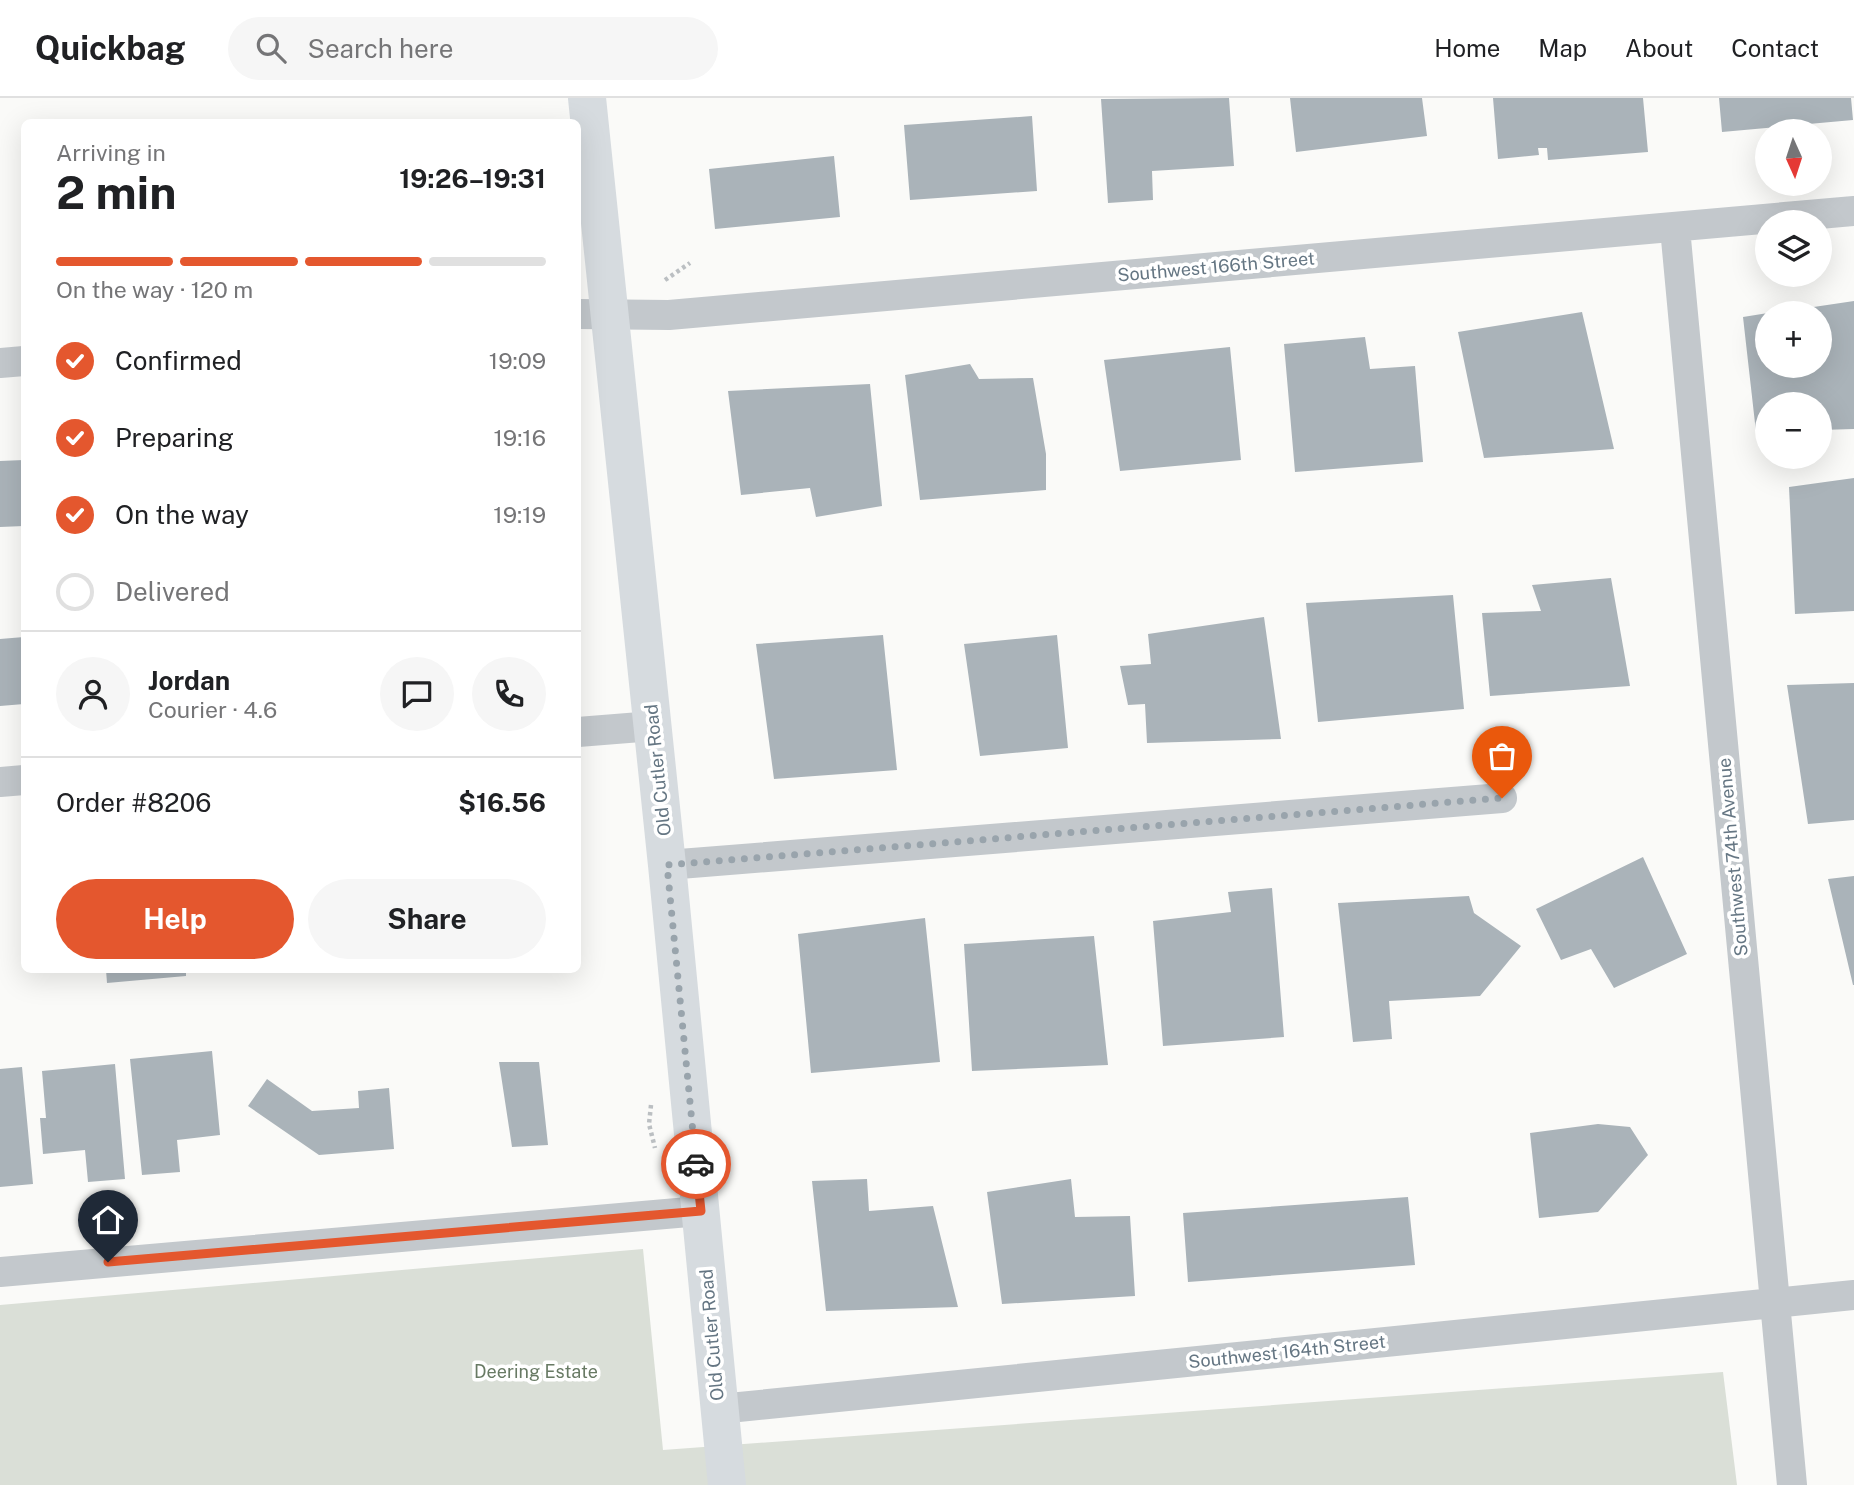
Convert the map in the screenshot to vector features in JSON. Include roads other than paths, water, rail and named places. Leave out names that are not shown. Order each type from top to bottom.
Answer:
[{"type":"main road","name":"Old Cutler Road","points":[[587,98],[593,315],[653,726],[727,1485]]},
{"type":"street","name":"Southwest 166th Street","points":[[593,315],[669,315],[1854,211]]},
{"type":"street","name":"Southwest 74th Avenue","points":[[1675,228],[1792,1485]]},
{"type":"street","points":[[0,363],[21,361]]},
{"type":"street","points":[[581,732],[653,726]]},
{"type":"street","points":[[0,782],[21,780]]},
{"type":"street","points":[[667,865],[1502,798]]},
{"type":"street","points":[[0,1272],[701,1211]]},
{"type":"street","name":"Southwest 164th Street","points":[[719,1409],[1854,1295]]},
{"type":"park label","name":"Deering Estate","points":[[536,1372]]}]
